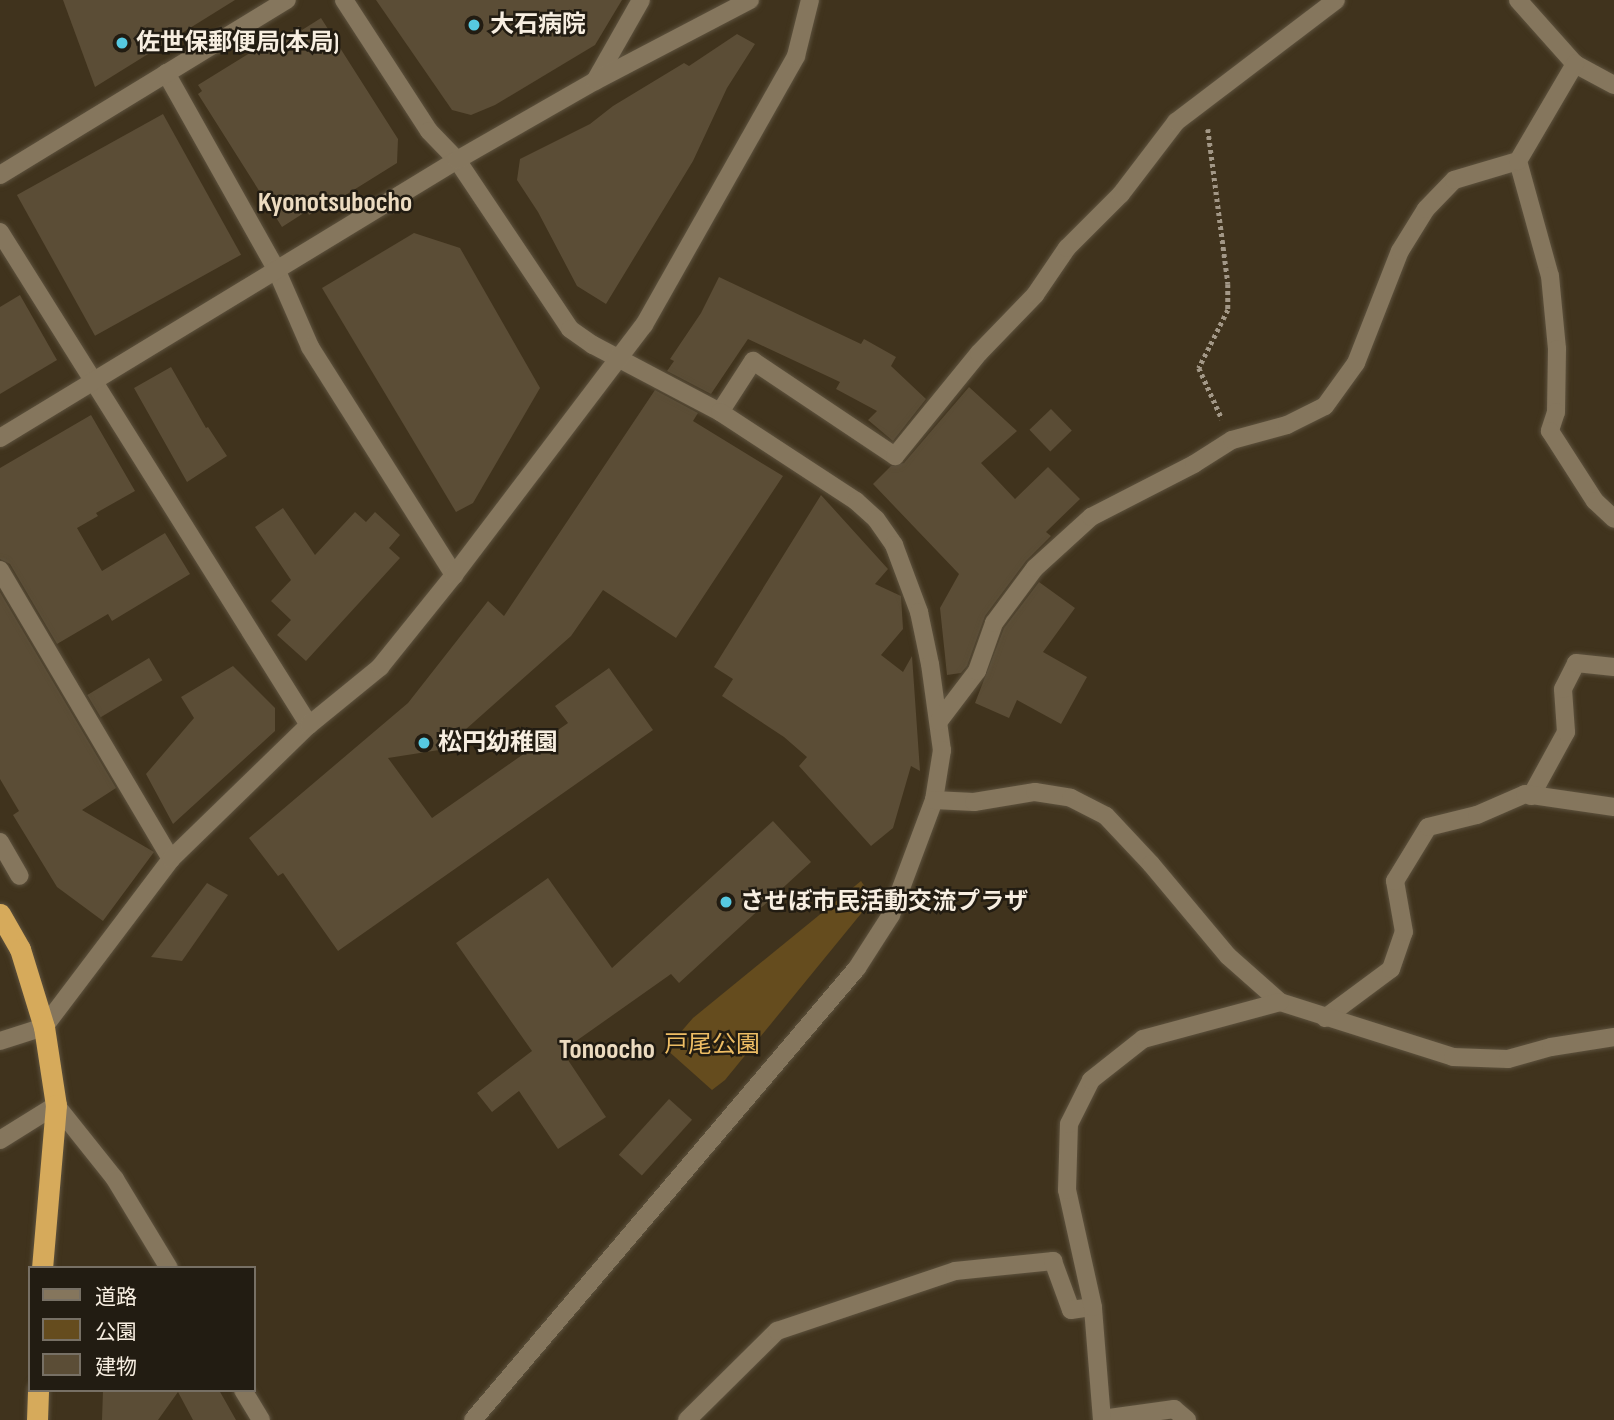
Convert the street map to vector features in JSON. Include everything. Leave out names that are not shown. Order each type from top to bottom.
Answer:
[{"type":"highway","points":[[0,914],[20,948],[44,1027],[56,1105],[42,1266]]},
{"type":"highway","points":[[37,1420],[38,1392]]},
{"type":"street","points":[[0,175],[287,0]]},
{"type":"street","points":[[344,0],[429,131],[457,160],[570,329],[593,345],[720,412],[856,500],[876,519],[894,545],[908,577],[930,664],[942,750],[934,800],[891,915],[857,968],[473,1420]]},
{"type":"street","points":[[595,81],[641,0]]},
{"type":"street","points":[[0,438],[94,378],[457,160],[595,81],[750,0]]},
{"type":"street","points":[[0,1041],[44,1027],[171,859],[309,725],[380,667],[454,575],[644,325],[796,56],[810,0]]},
{"type":"street","points":[[720,412],[753,361],[895,456],[979,353],[1035,295],[1066,248],[1121,194],[1177,122],[1336,0]]},
{"type":"street","points":[[1518,0],[1575,64],[1614,85]]},
{"type":"street","points":[[939,721],[977,671],[994,623],[1035,568],[1091,517],[1194,464],[1232,440],[1287,425],[1325,406],[1356,363],[1400,251],[1426,209],[1454,180],[1518,161],[1575,64]]},
{"type":"street","points":[[166,73],[276,270],[310,347],[454,575]]},
{"type":"street","points":[[1518,161],[1550,276],[1557,349],[1556,412],[1550,430],[1595,501],[1614,519]]},
{"type":"street","points":[[0,232],[94,378],[309,725]]},
{"type":"street","points":[[0,570],[171,859]]},
{"type":"street","points":[[1531,796],[1566,732],[1563,689],[1576,663],[1614,667]]},
{"type":"street","points":[[934,800],[974,802],[1035,792],[1071,798],[1106,817],[1151,864],[1228,956],[1280,1002],[1453,1057],[1508,1059],[1551,1047],[1614,1037]]},
{"type":"street","points":[[1325,1017],[1391,969],[1404,932],[1395,881],[1429,827],[1477,815],[1525,794],[1614,807]]},
{"type":"street","points":[[0,842],[20,876]]},
{"type":"street","points":[[1187,1420],[1174,1409],[1102,1419],[1093,1307],[1067,1190],[1069,1124],[1091,1080],[1143,1039],[1280,1002]]},
{"type":"street","points":[[0,1140],[56,1105],[115,1179],[168,1266]]},
{"type":"street","points":[[687,1420],[777,1331],[955,1271],[1053,1261],[1071,1310],[1093,1307]]},
{"type":"street","points":[[244,1392],[261,1420]]},
{"type":"path","points":[[1207,116],[1228,284],[1228,310],[1199,368],[1232,440]]},
{"type":"green space","name":"戸尾公園","points":[[861,881],[873,899],[725,1080],[712,1090],[666,1049],[693,1018]]},
{"type":"building","name":"佐世保郵便局(本局)","points":[[63,0],[235,0],[95,87]]},
{"type":"building","points":[[376,0],[622,0],[595,45],[495,105],[471,115],[452,110]]},
{"type":"building","points":[[321,18],[398,139],[397,163],[336,201],[334,199],[309,215],[307,211],[282,227],[198,94],[202,91],[198,85],[253,51],[255,54],[299,26],[302,30]]},
{"type":"building","points":[[737,34],[755,44],[727,88],[693,161],[606,304],[577,286],[538,212],[517,180],[520,159],[590,124],[613,106],[684,63],[689,66]]},
{"type":"building","points":[[163,114],[241,255],[95,336],[17,195]]},
{"type":"building","points":[[414,233],[460,248],[540,388],[473,503],[456,512],[322,288]]},
{"type":"building","points":[[719,277],[861,344],[864,339],[896,357],[891,366],[926,399],[893,441],[868,420],[877,411],[836,389],[840,382],[748,339],[711,394],[667,371],[674,361],[670,359],[701,313]]},
{"type":"building","points":[[20,295],[57,360],[0,394],[0,307]]},
{"type":"building","points":[[171,367],[206,428],[208,427],[227,456],[187,482],[134,388]]},
{"type":"building","points":[[969,387],[1017,431],[981,463],[1015,499],[1048,467],[1080,499],[1046,532],[1051,536],[1026,561],[985,616],[967,666],[961,673],[947,675],[940,608],[959,574],[873,484],[891,466],[904,463]]},
{"type":"building","points":[[655,390],[698,413],[693,421],[783,476],[676,638],[603,590],[571,636],[465,730],[439,750],[388,758],[432,818],[568,723],[555,706],[609,668],[653,730],[338,951],[283,873],[278,876],[249,838],[408,703],[488,601],[504,616]]},
{"type":"building","points":[[1051,409],[1072,431],[1050,451],[1029,430]]},
{"type":"building","points":[[91,415],[135,491],[96,513],[98,516],[77,528],[102,571],[165,533],[190,574],[112,621],[108,614],[57,644],[10,564],[0,559],[0,468]]},
{"type":"building","points":[[821,495],[888,569],[875,584],[901,596],[903,629],[881,655],[903,672],[912,656],[920,771],[911,766],[893,828],[871,846],[799,766],[807,757],[784,737],[722,696],[733,679],[714,667]]},
{"type":"building","points":[[283,508],[315,555],[355,512],[366,522],[375,512],[400,535],[389,548],[400,558],[306,661],[277,635],[291,620],[271,601],[291,580],[255,527]]},
{"type":"building","points":[[1039,582],[1075,608],[1043,652],[1087,677],[1061,724],[1017,700],[1009,718],[975,703],[1004,628]]},
{"type":"building","points":[[0,592],[116,788],[82,810],[154,852],[103,921],[57,887],[13,815],[19,811],[0,779]]},
{"type":"building","points":[[149,658],[162,680],[101,717],[87,695]]},
{"type":"building","points":[[233,666],[275,708],[275,731],[173,824],[146,774],[194,718],[181,697]]},
{"type":"building","points":[[773,821],[811,862],[679,983],[671,974],[562,1051],[606,1117],[558,1149],[519,1091],[492,1112],[477,1093],[532,1051],[456,943],[548,878],[612,968]]},
{"type":"building","points":[[207,883],[228,895],[182,961],[151,957]]},
{"type":"building","points":[[669,1099],[692,1120],[642,1175],[619,1155]]},
{"type":"building","points":[[103,1392],[178,1392],[158,1420],[102,1420]]},
{"type":"building","points":[[178,1392],[220,1392],[236,1420],[193,1420]]},
{"type":"place","name":"大石病院","points":[[474,25]]},
{"type":"place","name":"佐世保郵便局(本局)","points":[[122,43]]},
{"type":"place","name":"松円幼稚園","points":[[424,743]]},
{"type":"place","name":"させぼ市民活動交流プラザ","points":[[726,902]]},
{"type":"district","name":"Kyonotsubocho","points":[[335,203]]},
{"type":"district","name":"Tonoocho","points":[[607,1050]]}]
